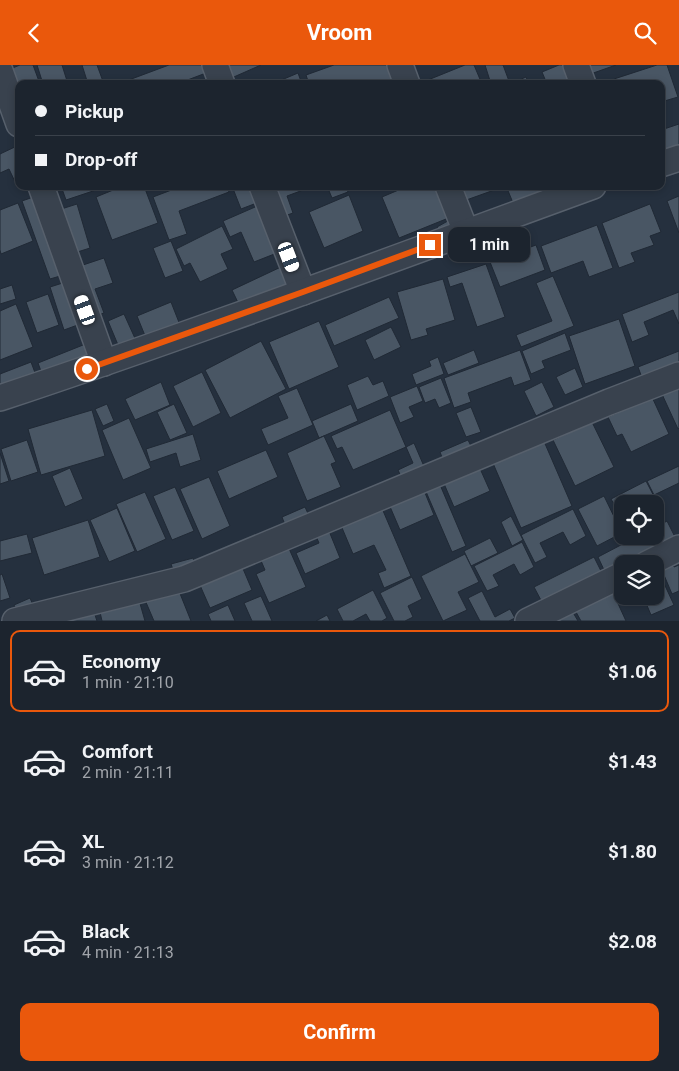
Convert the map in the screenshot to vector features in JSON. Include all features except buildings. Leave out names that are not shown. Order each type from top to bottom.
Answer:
[{"type":"street","points":[[215,65],[221,80]]},
{"type":"street","points":[[400,65],[406,80]]},
{"type":"street","points":[[576,65],[582,80]]},
{"type":"street","points":[[0,71],[15,113]]},
{"type":"street","points":[[665,162],[679,158]]},
{"type":"street","points":[[42,190],[104,363]]},
{"type":"street","points":[[264,190],[303,292]]},
{"type":"street","points":[[450,190],[466,232]]},
{"type":"street","points":[[0,398],[303,292],[582,190]]},
{"type":"street","points":[[15,621],[184,579],[679,375]]},
{"type":"street","points":[[664,556],[679,548]]},
{"type":"street","points":[[528,621],[614,579]]},
{"type":"route","points":[[87,369],[430,245]]}]
